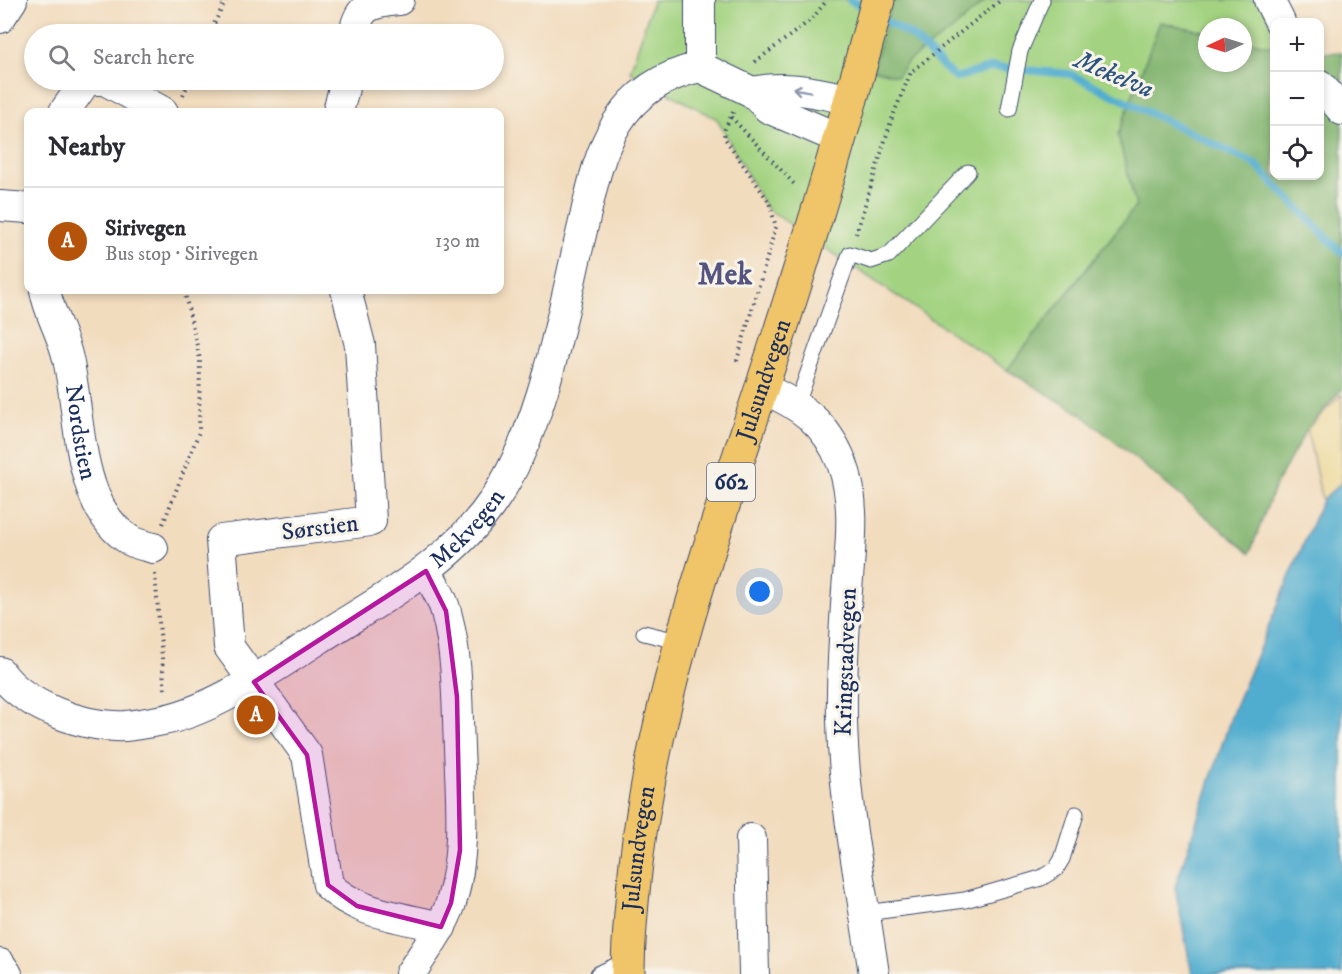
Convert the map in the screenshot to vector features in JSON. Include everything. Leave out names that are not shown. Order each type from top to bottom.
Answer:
[{"type":"main road","name":"Julsundvegen","points":[[618,971],[632,900],[642,815],[660,726],[681,642],[698,580],[762,388],[852,100],[878,0]]},
{"type":"street","points":[[0,18],[12,0]]},
{"type":"street","points":[[357,24],[362,11],[374,3],[399,0]]},
{"type":"street","points":[[700,0],[700,68],[753,77],[772,88],[796,88],[852,100]]},
{"type":"street","points":[[1269,0],[1279,18]]},
{"type":"street","name":"Mekvegen","points":[[0,672],[7,682],[39,705],[85,721],[124,726],[172,719],[254,682],[426,571],[476,525],[495,498],[524,443],[554,344],[595,175],[605,145],[628,108],[655,84],[668,76],[700,68]]},
{"type":"street","points":[[753,77],[768,108],[840,139]]},
{"type":"street","points":[[67,108],[80,90]]},
{"type":"street","points":[[123,90],[156,108]]},
{"type":"street","points":[[339,108],[343,90]]},
{"type":"street","points":[[1324,90],[1342,110]]},
{"type":"street","points":[[0,206],[24,208]]},
{"type":"street","name":"Nordstien","points":[[46,294],[47,305],[68,357],[90,488],[111,525],[132,542],[153,548]]},
{"type":"street","name":"Sørstien","points":[[254,682],[229,646],[221,540],[371,521],[360,345],[347,294]]},
{"type":"street","name":"Kringstadvegen","points":[[762,388],[797,404],[820,427],[838,455],[847,479],[850,503],[842,722],[849,806],[874,974]]},
{"type":"street","points":[[410,974],[441,927],[451,903],[460,850],[454,654],[446,611],[426,571]]},
{"type":"street","points":[[254,682],[307,755],[328,885],[339,896],[357,906],[441,927]]},
{"type":"street","points":[[752,839],[754,974]]},
{"type":"street","points":[[0,964],[7,974]]},
{"type":"lane","points":[[1009,109],[1020,51],[1042,0]]},
{"type":"lane","points":[[797,404],[850,254],[871,261],[890,255],[968,172]]},
{"type":"lane","points":[[644,633],[681,642]]},
{"type":"lane","points":[[865,913],[965,900],[1041,878],[1056,869],[1062,859],[1076,814]]},
{"type":"path","points":[[214,24],[224,2],[217,0]]},
{"type":"path","points":[[753,77],[812,19],[827,0]]},
{"type":"path","points":[[850,254],[892,118],[911,72],[1001,0]]},
{"type":"path","points":[[731,117],[797,187]]},
{"type":"path","points":[[172,719],[166,704],[153,548],[199,432],[200,359],[185,294]]},
{"type":"highlighted area","points":[[426,571],[446,611],[457,697],[460,850],[451,903],[441,927],[357,906],[328,885],[307,755],[254,682]]},
{"type":"green space","points":[[653,0],[892,0],[908,61],[952,30],[986,0],[1259,0],[1270,21],[1270,46],[1252,42],[1252,18],[1198,18],[1198,30],[1160,22],[1118,135],[1136,206],[1007,370],[766,208],[717,119],[630,72]]},
{"type":"green space","points":[[892,0],[986,0],[952,30],[908,61],[897,76],[873,69]]},
{"type":"green space","points":[[1160,22],[1198,30],[1198,72],[1252,72],[1252,42],[1270,46],[1270,180],[1324,180],[1324,53],[1342,52],[1342,389],[1307,429],[1274,488],[1250,553],[1081,414],[1007,370],[1136,206],[1118,135]]},
{"type":"sand","points":[[1342,394],[1342,482],[1322,500],[1307,429]]},
{"type":"water","points":[[1342,482],[1342,974],[1192,974],[1175,887],[1233,711],[1322,500]]},
{"type":"waterway","name":"Mekelva","points":[[850,0],[867,10]]},
{"type":"waterway","name":"Mekelva","points":[[882,19],[913,37],[955,78],[992,67],[1070,74],[1255,164],[1342,253]]},
{"type":"place","name":"Sirivegen","points":[[256,715]]},
{"type":"district","name":"Mek","points":[[725,275]]}]
